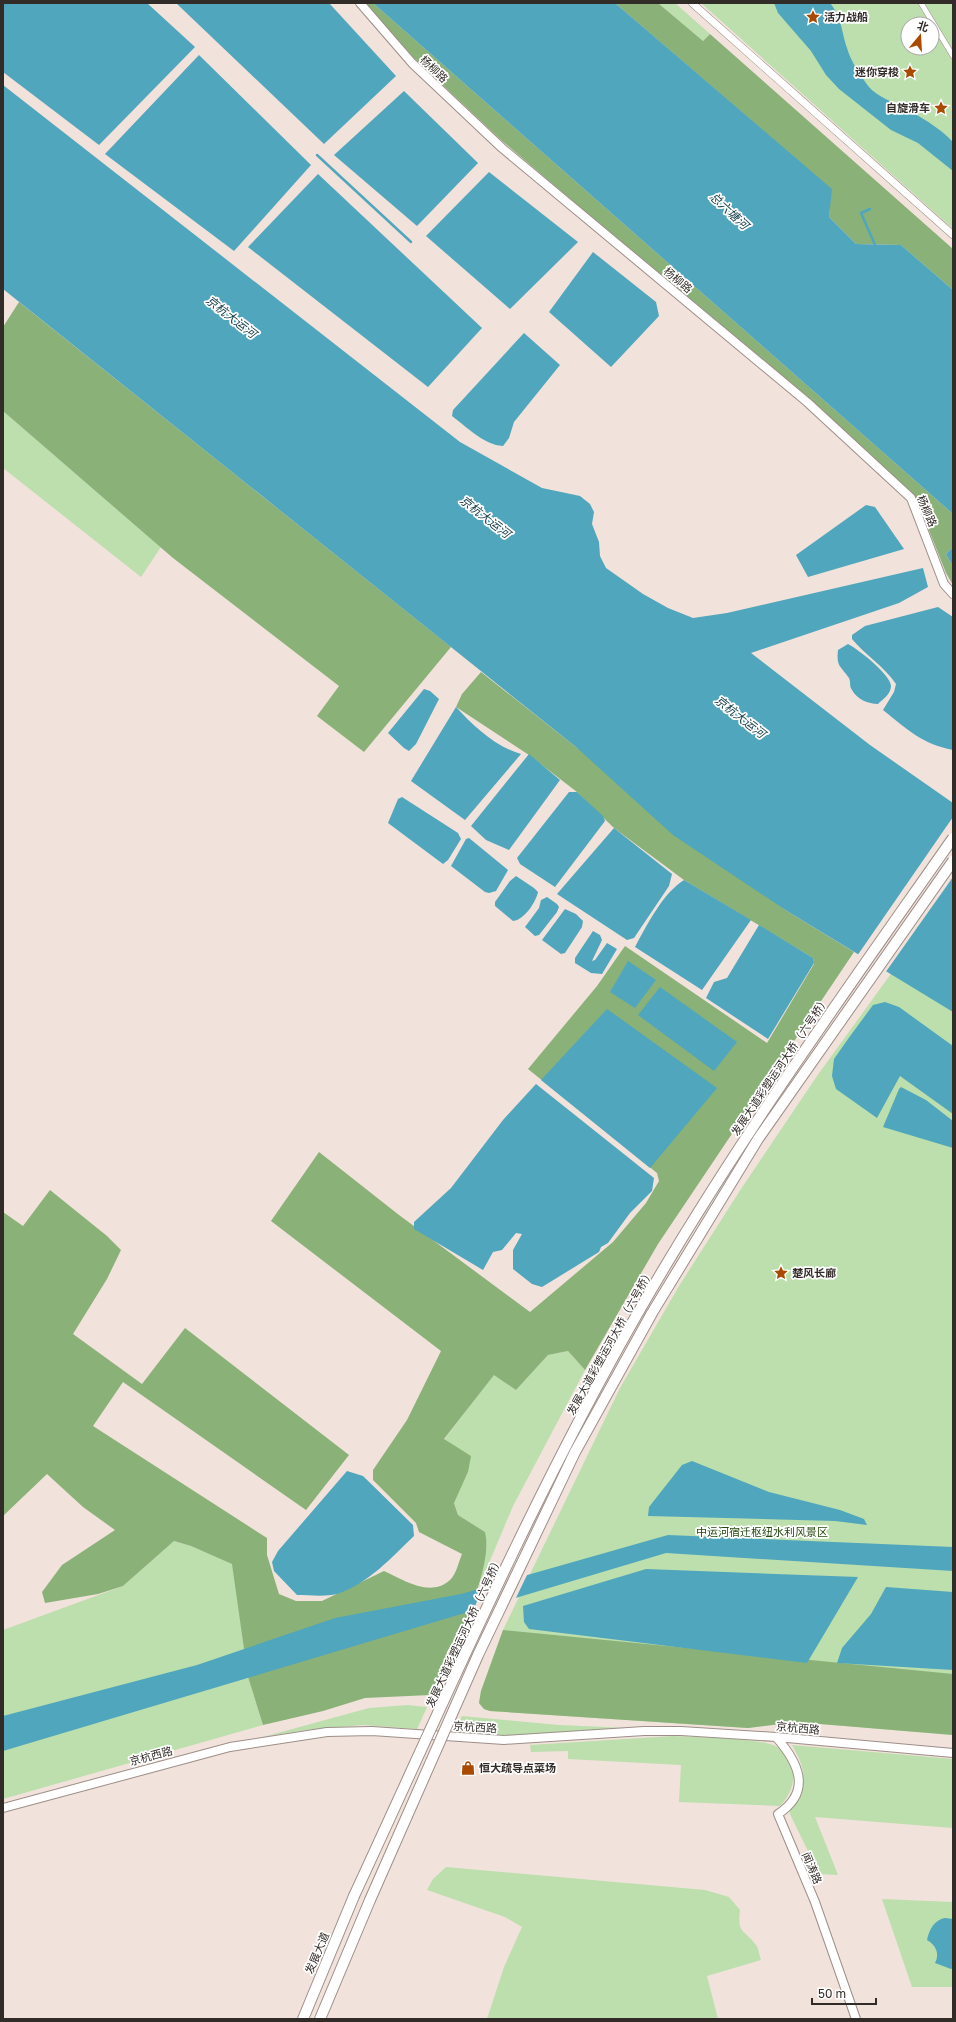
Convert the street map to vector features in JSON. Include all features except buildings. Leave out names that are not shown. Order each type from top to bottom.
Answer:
[{"type":"main road","name":"发展大道彩塑运河大桥（六号桥）","points":[[354,1896],[532,1514],[580,1419],[635,1318],[712,1188],[782,1083],[953,838]]},
{"type":"main road","name":"发展大道彩塑运河大桥（六号桥）","points":[[320,2019],[370,1900],[478,1655],[575,1452],[656,1306],[758,1139],[953,861]]},
{"type":"main road","name":"发展大道","points":[[303,2019],[354,1896]]},
{"type":"street","name":"杨柳路","points":[[360,3],[412,62],[502,148],[807,402],[911,498],[944,584],[953,594]]},
{"type":"street","points":[[692,3],[953,235]]},
{"type":"street","points":[[921,3],[953,56]]},
{"type":"street","name":"京杭西路","points":[[3,1808],[230,1746],[327,1732],[372,1731],[504,1740],[644,1731],[776,1737],[953,1752]]},
{"type":"street","name":"闻涛路","points":[[776,1737],[790,1753],[796,1764],[799,1781],[789,1805],[778,1814],[814,1902],[856,2019]]},
{"type":"green space","points":[[365,3],[373,3],[953,514],[953,547],[946,554],[953,567],[953,585],[946,573],[917,500],[907,488],[500,139],[414,58]]},
{"type":"green space","points":[[615,3],[658,3],[703,41],[710,34],[953,249],[953,290],[901,245],[856,244],[829,217],[831,189]]},
{"type":"green space","points":[[658,3],[675,3],[710,34],[703,41]]},
{"type":"green space","points":[[701,3],[953,3],[953,229]]},
{"type":"green space","points":[[19,302],[451,647],[364,752],[317,716],[339,686],[173,558],[3,411],[3,327]]},
{"type":"green space","points":[[3,411],[161,547],[141,577],[3,468]]},
{"type":"green space","points":[[481,672],[787,911],[854,952],[658,1244],[585,1370],[568,1351],[548,1355],[516,1390],[494,1375],[444,1439],[471,1456],[468,1472],[454,1503],[458,1515],[485,1532],[486,1549],[483,1569],[477,1591],[458,1637],[430,1695],[365,1698],[323,1711],[263,1725],[248,1677],[232,1564],[191,1546],[174,1541],[123,1586],[98,1594],[45,1603],[42,1592],[62,1565],[115,1530],[83,1507],[47,1474],[3,1516],[3,1212],[23,1226],[50,1190],[107,1236],[121,1250],[107,1279],[73,1334],[142,1384],[185,1328],[349,1455],[306,1510],[123,1382],[93,1426],[267,1538],[267,1555],[279,1594],[296,1601],[322,1601],[384,1571],[417,1586],[434,1587],[442,1585],[450,1580],[454,1575],[462,1554],[419,1532],[416,1523],[373,1480],[373,1470],[407,1420],[441,1351],[271,1221],[319,1152],[399,1215],[530,1312],[613,1242],[646,1203],[659,1181],[657,1173],[528,1069],[597,986],[625,946],[767,1043],[814,964],[813,958],[684,880],[614,828],[577,792],[529,755],[456,707],[462,694]]},
{"type":"green space","name":"中运河宿迁枢纽水利风景区","points":[[953,888],[953,1735],[796,1722],[748,1728],[490,1711],[484,1709],[479,1703],[481,1691],[503,1630],[620,1388],[679,1286],[741,1189],[817,1076]]},
{"type":"green space","points":[[568,1351],[585,1370],[513,1506],[478,1589],[486,1554],[485,1532],[458,1515],[454,1502],[468,1472],[444,1440],[494,1374],[516,1390],[548,1355]]},
{"type":"green space","points":[[174,1541],[191,1546],[233,1564],[248,1677],[263,1725],[3,1799],[3,1630],[123,1586]]},
{"type":"green space","points":[[503,1630],[953,1674],[953,1735],[796,1722],[748,1728],[490,1711],[484,1709],[479,1703],[481,1691]]},
{"type":"green space","points":[[407,1705],[427,1707],[417,1729],[363,1725],[306,1730],[263,1737],[369,1708]]},
{"type":"green space","points":[[462,1716],[559,1725],[627,1728],[509,1737],[461,1733],[456,1729]]},
{"type":"green space","points":[[673,1736],[743,1740],[769,1744],[777,1747],[788,1758],[793,1773],[792,1786],[786,1799],[780,1806],[679,1802],[681,1765],[568,1759],[568,1751],[531,1752],[530,1745]]},
{"type":"green space","points":[[792,1745],[953,1759],[953,1828],[815,1817],[838,1875],[819,1874],[790,1814],[800,1792],[803,1778],[802,1766]]},
{"type":"green space","points":[[446,1867],[705,1890],[729,1897],[740,1910],[739,1918],[742,1930],[758,1948],[761,1960],[707,1976],[718,2019],[487,2019],[504,1967],[522,1927],[505,1917],[427,1890],[433,1879]]},
{"type":"green space","points":[[882,1899],[953,1902],[953,1987],[912,1987]]},
{"type":"water","points":[[3,3],[147,3],[195,47],[99,145],[3,72]]},
{"type":"water","points":[[176,3],[329,3],[396,76],[324,144]]},
{"type":"water","name":"总六塘河","points":[[373,3],[615,3],[832,189],[829,217],[856,244],[901,245],[953,290],[953,514]]},
{"type":"water","points":[[774,3],[830,3],[839,19],[851,58],[869,87],[884,98],[928,122],[953,142],[953,171],[918,143],[891,130],[839,89],[826,75],[811,51],[778,13]]},
{"type":"water","points":[[199,55],[311,165],[234,251],[105,154]]},
{"type":"water","name":"京杭大运河","points":[[3,85],[460,442],[542,488],[580,496],[590,504],[594,512],[592,524],[599,542],[600,556],[606,568],[643,594],[668,608],[693,618],[727,613],[923,568],[928,587],[899,603],[751,653],[870,745],[953,803],[953,1012],[787,911],[673,835],[576,747],[3,289]]},
{"type":"water","points":[[404,91],[478,163],[417,226],[334,155]]},
{"type":"water","points":[[489,172],[578,242],[510,309],[426,236]]},
{"type":"water","points":[[318,174],[482,328],[428,387],[248,247]]},
{"type":"water","points":[[593,252],[656,302],[659,316],[611,367],[549,312]]},
{"type":"water","points":[[524,333],[560,365],[514,422],[509,438],[503,446],[496,445],[482,439],[452,416],[453,410]]},
{"type":"water","points":[[866,505],[875,507],[904,549],[808,577],[796,555]]},
{"type":"water","points":[[953,547],[953,567],[946,554]]},
{"type":"water","points":[[938,607],[953,617],[953,750],[932,744],[915,735],[883,710],[894,692],[896,684],[886,672],[852,639],[852,635],[865,626]]},
{"type":"water","points":[[848,644],[859,651],[880,669],[890,681],[890,691],[878,704],[867,702],[854,693],[851,688],[849,678],[838,663],[838,650]]},
{"type":"water","points":[[424,689],[430,691],[439,699],[416,744],[409,751],[388,733]]},
{"type":"water","points":[[456,707],[494,741],[512,751],[521,754],[465,820],[411,781]]},
{"type":"water","points":[[529,754],[560,780],[509,850],[486,840],[471,826]]},
{"type":"water","points":[[569,792],[577,792],[603,816],[605,821],[555,887],[520,864],[517,858]]},
{"type":"water","points":[[402,797],[458,833],[461,839],[448,860],[443,864],[388,823],[398,799]]},
{"type":"water","points":[[614,828],[672,874],[669,886],[634,938],[627,940],[557,894]]},
{"type":"water","points":[[469,838],[508,870],[496,891],[489,893],[485,892],[451,866],[466,839]]},
{"type":"water","points":[[516,876],[538,892],[535,901],[529,910],[517,920],[513,921],[495,906],[495,902],[510,881]]},
{"type":"water","points":[[684,880],[751,920],[702,990],[635,947],[662,901]]},
{"type":"water","points":[[547,897],[559,907],[557,912],[539,935],[535,936],[525,927],[539,908],[541,900]]},
{"type":"water","points":[[565,909],[576,914],[583,921],[582,927],[565,953],[561,954],[542,940]]},
{"type":"water","points":[[759,925],[813,958],[814,963],[768,1039],[706,998],[714,982],[727,978]]},
{"type":"water","points":[[593,931],[600,935],[602,940],[592,961],[595,960],[607,943],[617,949],[602,974],[591,973],[575,963],[575,958]]},
{"type":"water","points":[[628,961],[656,980],[635,1008],[610,992]]},
{"type":"water","points":[[660,987],[737,1042],[714,1071],[638,1015]]},
{"type":"water","points":[[885,1002],[899,1007],[953,1046],[953,1114],[900,1076],[877,1118],[836,1089],[832,1076],[834,1059],[873,1005]]},
{"type":"water","points":[[607,1009],[717,1088],[650,1168],[541,1080]]},
{"type":"water","points":[[536,1084],[654,1178],[652,1191],[630,1213],[608,1243],[601,1247],[599,1252],[542,1287],[532,1284],[513,1269],[513,1250],[522,1234],[516,1233],[502,1250],[493,1252],[483,1270],[414,1229],[414,1222],[451,1188],[503,1120]]},
{"type":"water","points":[[901,1087],[926,1100],[953,1121],[953,1148],[883,1127]]},
{"type":"water","points":[[692,1461],[769,1492],[840,1510],[864,1519],[867,1525],[835,1521],[648,1516],[649,1507],[682,1465]]},
{"type":"water","points":[[347,1471],[363,1476],[413,1525],[414,1536],[379,1569],[359,1584],[332,1595],[297,1595],[274,1571],[272,1562],[278,1551]]},
{"type":"water","points":[[668,1535],[953,1547],[953,1571],[666,1553],[3,1751],[3,1716],[197,1665],[335,1618],[461,1594]]},
{"type":"water","points":[[646,1569],[858,1577],[807,1663],[529,1629],[524,1622],[523,1606]]},
{"type":"water","points":[[886,1587],[953,1592],[953,1670],[837,1663],[842,1648],[871,1614]]},
{"type":"water","points":[[945,1918],[953,1919],[953,1968],[951,1969],[935,1963],[937,1953],[935,1947],[927,1940],[935,1923]]},
{"type":"pier","points":[[953,817],[953,877],[885,973],[857,956]]},
{"type":"pier","points":[[528,1573],[515,1600],[472,1613],[484,1585]]},
{"type":"waterway","points":[[317,155],[411,242]]},
{"type":"waterway","points":[[870,209],[861,213],[875,245]]},
{"type":"place","name":"活力战船","points":[[813,17]]},
{"type":"place","name":"迷你穿梭","points":[[910,72]]},
{"type":"place","name":"自旋滑车","points":[[941,108]]},
{"type":"place","name":"楚风长廊","points":[[781,1273]]},
{"type":"place","name":"恒大疏导点菜场","points":[[468,1768]]}]
